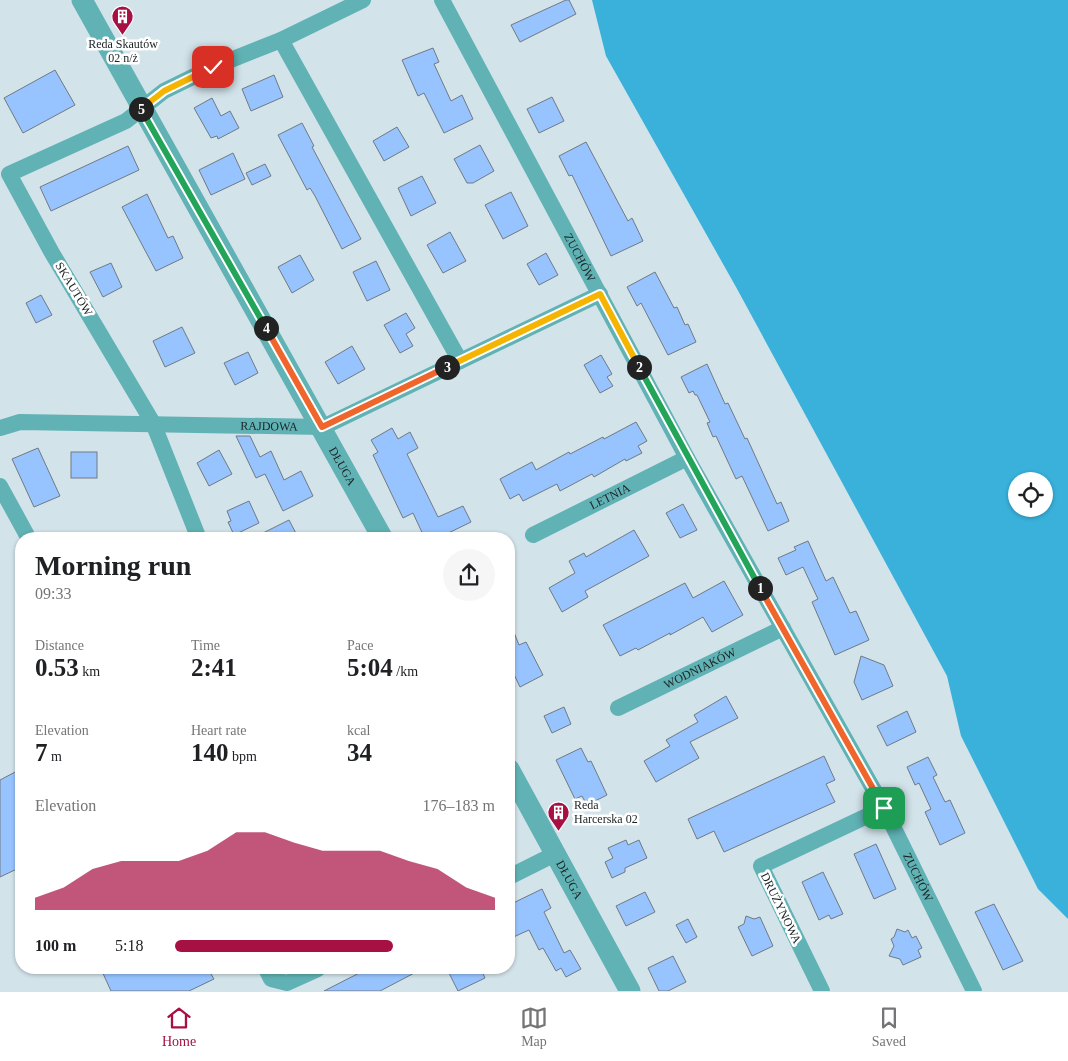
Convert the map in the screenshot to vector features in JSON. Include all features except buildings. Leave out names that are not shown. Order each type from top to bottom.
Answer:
[{"type":"street","name":"DŁUGA","points":[[82,0],[141,109],[322,427],[379,532]]},
{"type":"street","points":[[141,109],[164,91],[213,67],[281,40],[363,0]]},
{"type":"street","name":"ZUCHÓW","points":[[442,0],[687,458],[884,808],[974,991]]},
{"type":"street","points":[[281,40],[460,361]]},
{"type":"street","name":"SKAUTÓW","points":[[141,109],[126,121],[9,174],[52,253],[153,423],[196,532]]},
{"type":"street","name":"RAJDOWA","points":[[0,428],[20,422],[322,427],[600,294]]},
{"type":"street","name":"LETNIA","points":[[534,535],[687,458]]},
{"type":"street","points":[[0,486],[25,532]]},
{"type":"street","name":"WODNIAKÓW","points":[[618,708],[783,628]]},
{"type":"street","name":"DŁUGA","points":[[515,780],[630,991]]},
{"type":"street","name":"DRUŻYNOWA","points":[[822,991],[761,866],[884,808]]},
{"type":"street","points":[[515,874],[555,854]]},
{"type":"street","points":[[268,974],[271,979],[287,983],[307,974]]},
{"type":"shaded area","points":[[592,0],[1068,0],[1068,919],[1038,889],[961,736],[947,676],[736,287],[606,56]]},
{"type":"place","name":"Reda Skautów 02 n/ż","points":[[123,36]]},
{"type":"place","name":"Reda Harcerska 02","points":[[558,831]]},
{"type":"route","points":[[213,67],[164,91],[141,109],[322,427],[600,294],[687,458],[884,808]]}]
